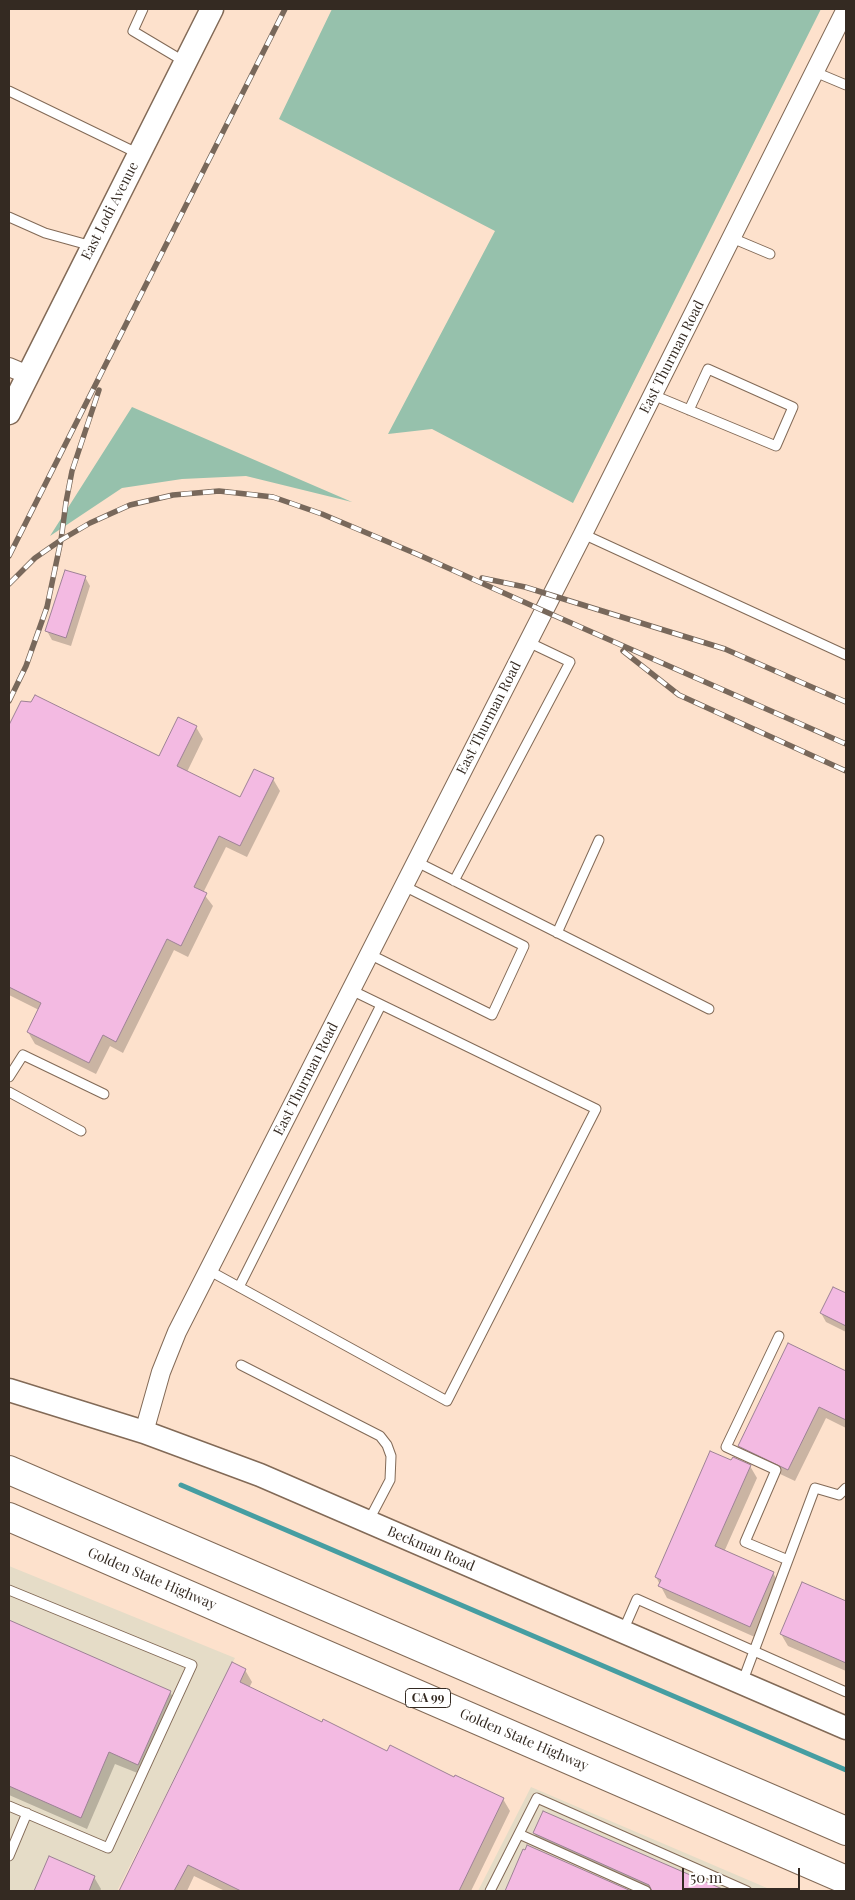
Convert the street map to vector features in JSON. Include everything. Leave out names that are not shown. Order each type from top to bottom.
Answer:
[{"type":"highway","points":[[9,1470],[846,1831]]},
{"type":"highway","name":"Golden State Highway","points":[[9,1517],[846,1880]]},
{"type":"street","name":"East Lodi Avenue","points":[[9,413],[18,371],[92,246],[212,9]]},
{"type":"street","name":"East Thurman Road","points":[[144,1432],[164,1364],[177,1332],[583,534],[846,9]]},
{"type":"street","name":"Beckman Road","points":[[9,1390],[144,1432],[260,1475],[846,1728]]},
{"type":"lane","points":[[143,9],[133,31],[185,62]]},
{"type":"lane","points":[[815,72],[846,85]]},
{"type":"lane","points":[[9,91],[139,154]]},
{"type":"lane","points":[[9,217],[45,234],[92,246]]},
{"type":"lane","points":[[732,238],[770,254]]},
{"type":"lane","points":[[653,395],[689,410],[776,446],[793,407],[708,369],[689,410]]},
{"type":"lane","points":[[583,534],[846,655]]},
{"type":"lane","points":[[454,880],[570,662],[528,642]]},
{"type":"lane","points":[[557,933],[599,840]]},
{"type":"lane","points":[[416,862],[709,1009]]},
{"type":"lane","points":[[369,954],[492,1015],[524,946],[404,886]]},
{"type":"lane","points":[[208,1270],[447,1401],[596,1109],[351,990]]},
{"type":"lane","points":[[239,1287],[381,1005]]},
{"type":"lane","points":[[9,1077],[23,1055],[104,1094]]},
{"type":"lane","points":[[9,1092],[81,1131]]},
{"type":"lane","points":[[779,1336],[726,1447],[776,1470],[745,1542],[788,1560]]},
{"type":"lane","points":[[240,1365],[380,1436],[387,1445],[391,1456],[390,1480],[368,1522]]},
{"type":"lane","points":[[742,1683],[815,1488],[839,1494],[846,1488]]},
{"type":"lane","points":[[9,1590],[192,1665],[108,1848],[9,1806]]},
{"type":"lane","points":[[623,1632],[637,1599],[846,1692]]},
{"type":"lane","points":[[490,1891],[537,1798],[747,1891]]},
{"type":"lane","points":[[9,1856],[27,1813]]},
{"type":"lane","points":[[519,1834],[646,1891]]},
{"type":"shaded area","points":[[9,1566],[235,1658],[117,1891],[9,1891]]},
{"type":"shaded area","points":[[531,1787],[774,1891],[478,1891]]},
{"type":"green space","points":[[332,9],[821,9],[573,503],[432,429],[388,434],[495,231],[279,119]]},
{"type":"green space","points":[[132,407],[352,502],[246,476],[182,479],[122,488],[50,536]]},
{"type":"building","points":[[65,570],[86,576],[66,638],[45,631]]},
{"type":"building","points":[[35,695],[159,756],[178,717],[197,726],[177,766],[240,797],[254,769],[274,778],[240,846],[219,836],[194,887],[207,893],[181,946],[167,939],[116,1042],[103,1035],[89,1063],[27,1032],[41,1003],[9,987],[9,725],[21,701],[31,702]]},
{"type":"building","points":[[833,1287],[846,1293],[846,1326],[820,1313]]},
{"type":"building","points":[[788,1343],[846,1371],[846,1420],[819,1407],[788,1470],[738,1446]]},
{"type":"building","points":[[710,1451],[731,1460],[733,1457],[751,1465],[715,1546],[774,1572],[750,1627],[658,1586],[661,1580],[655,1577]]},
{"type":"building","points":[[802,1582],[846,1601],[846,1663],[780,1634]]},
{"type":"building","points":[[9,1620],[171,1691],[138,1765],[109,1752],[81,1818],[9,1786]]},
{"type":"building","points":[[232,1662],[246,1669],[240,1682],[322,1722],[323,1719],[387,1751],[390,1745],[454,1777],[455,1775],[504,1798],[459,1891],[241,1891],[188,1865],[174,1891],[119,1891]]},
{"type":"building","points":[[543,1811],[727,1891],[652,1891],[649,1885],[533,1833]]},
{"type":"building","points":[[527,1845],[631,1891],[505,1891],[523,1849],[525,1850]]},
{"type":"building","points":[[49,1856],[95,1876],[89,1891],[34,1891]]},
{"type":"waterway","points":[[181,1485],[846,1770]]},
{"type":"railway","points":[[9,556],[285,9]]},
{"type":"railway","points":[[9,701],[26,666],[47,607],[61,540],[72,471],[99,390]]},
{"type":"railway","points":[[9,584],[35,558],[61,540],[90,523],[130,505],[173,495],[219,491],[273,497],[322,514],[419,555],[846,744]]},
{"type":"railway","points":[[482,578],[525,587],[725,649],[846,702]]},
{"type":"railway","points":[[623,651],[679,695],[846,771]]}]
